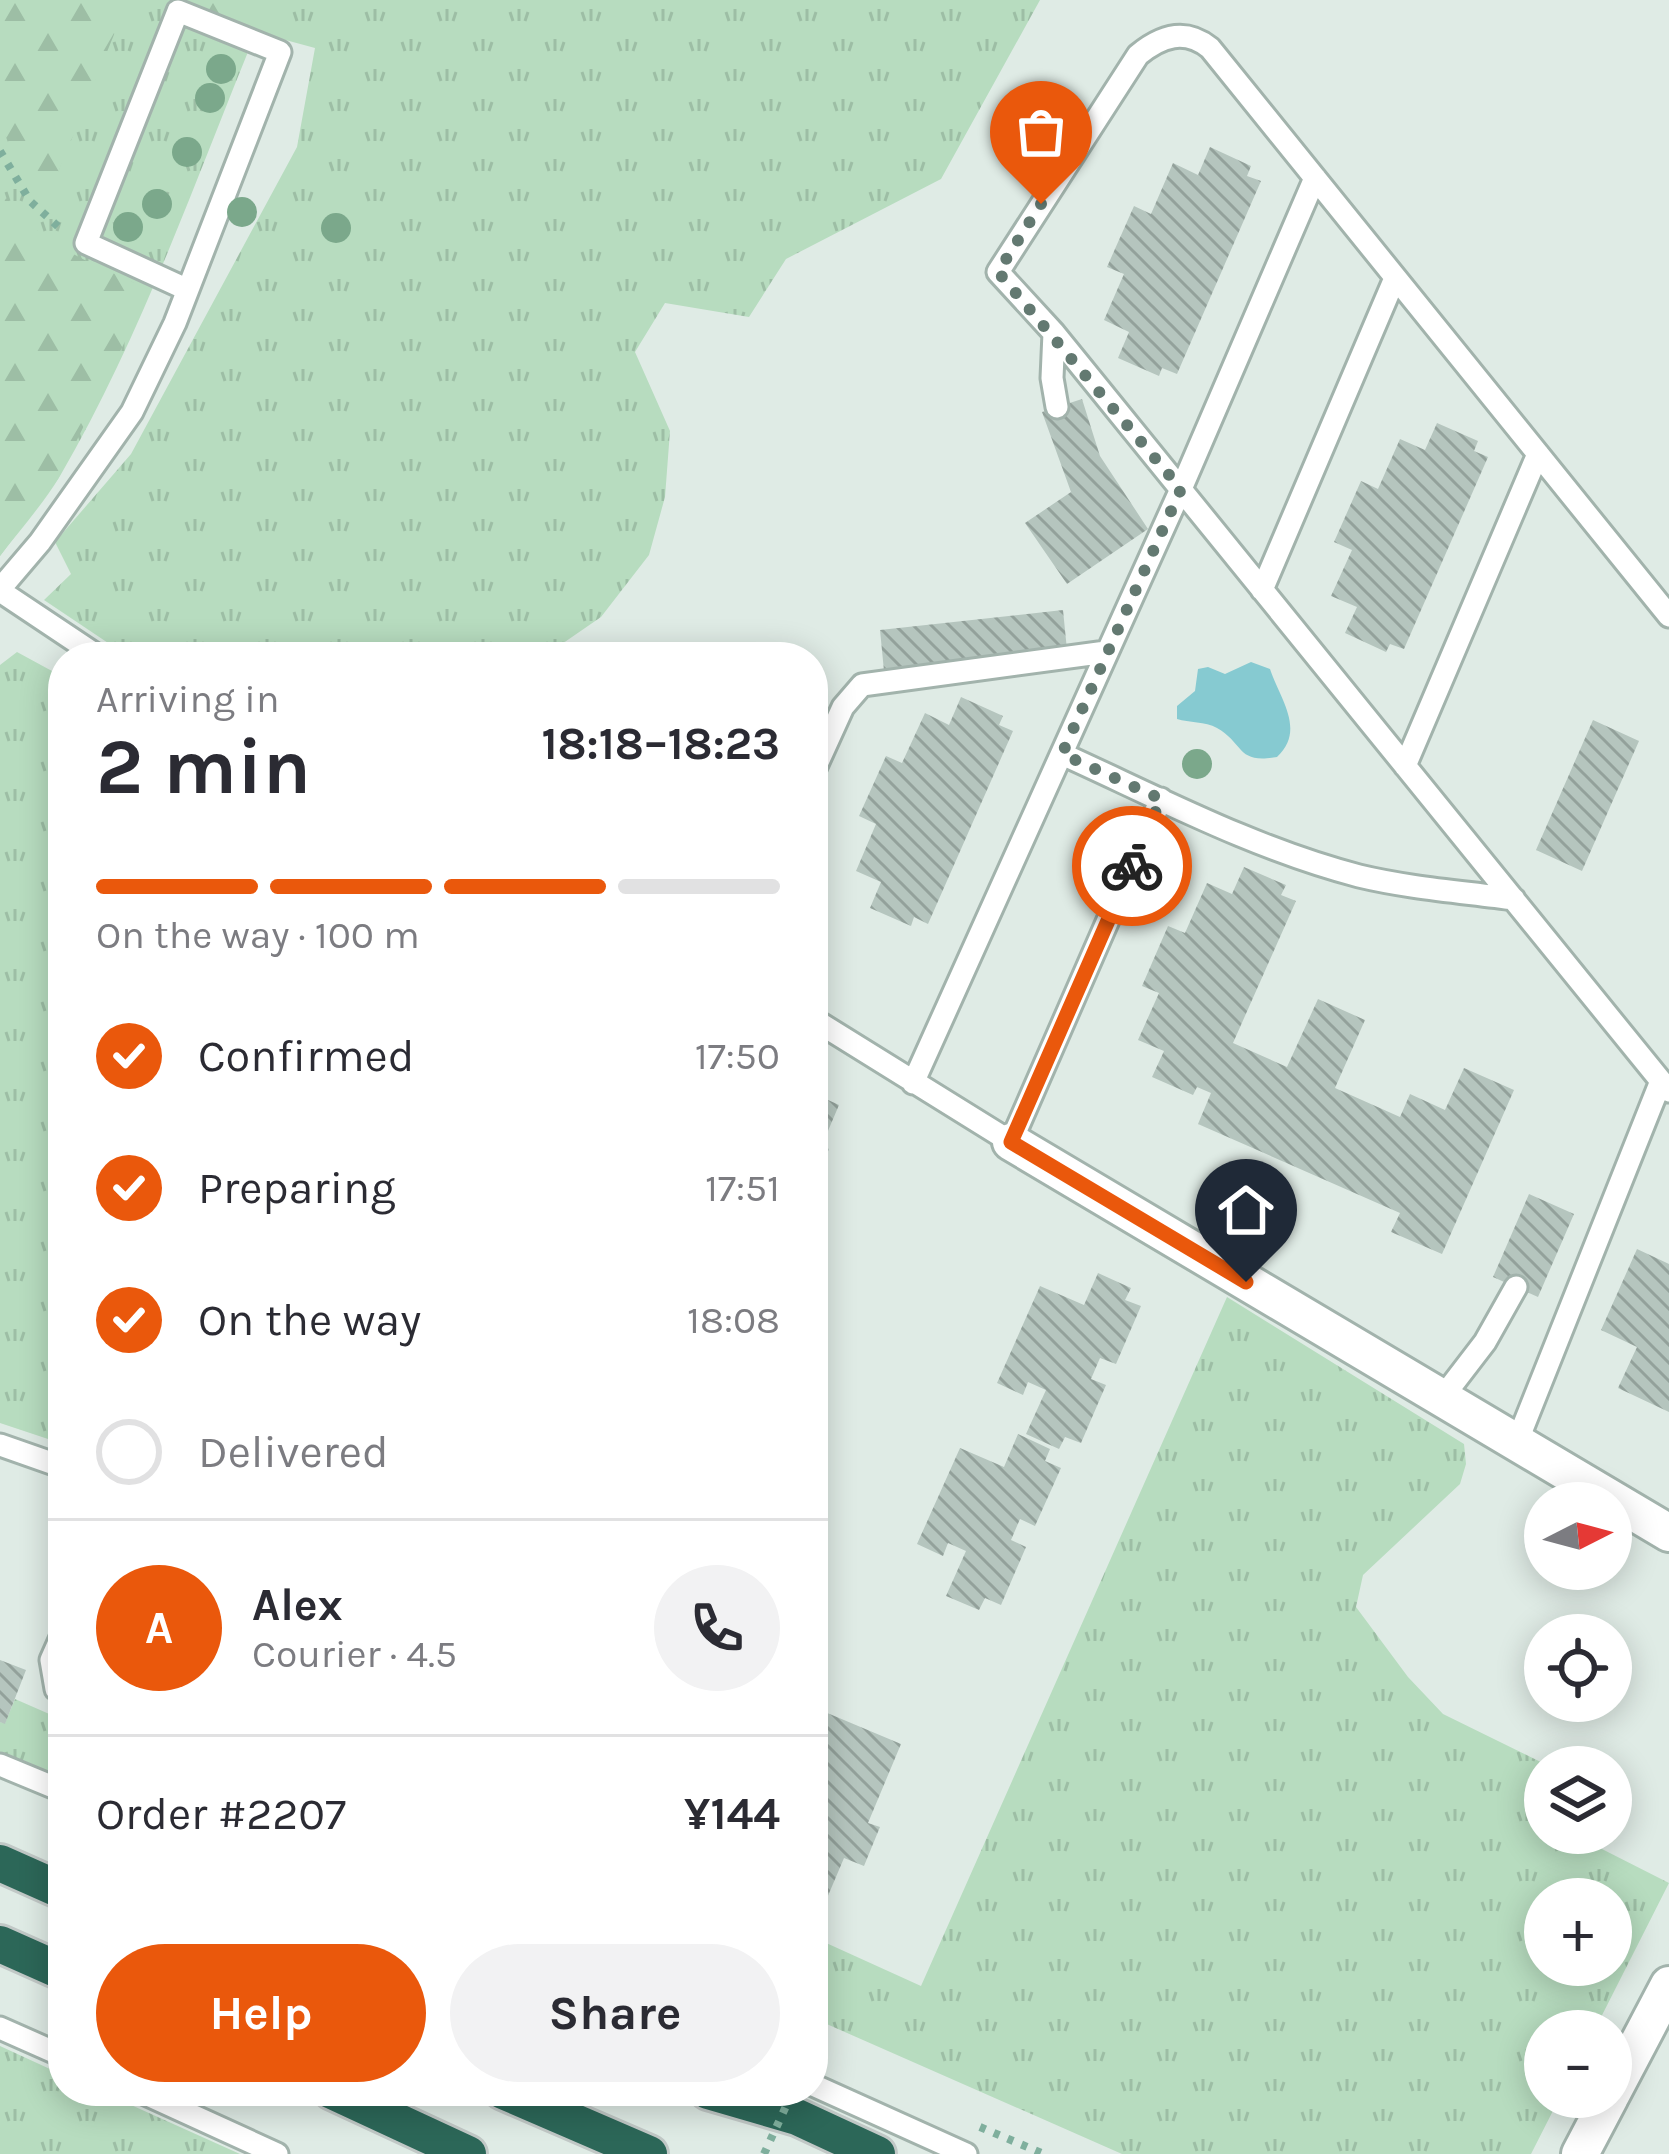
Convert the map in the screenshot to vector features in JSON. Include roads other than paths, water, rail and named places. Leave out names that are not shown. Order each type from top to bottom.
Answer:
[{"type":"highway","points":[[0,1863],[48,1884]]},
{"type":"highway","points":[[0,1944],[48,1965]]},
{"type":"highway","points":[[366,2106],[467,2154]]},
{"type":"highway","points":[[537,2106],[649,2154]]},
{"type":"highway","points":[[812,2106],[878,2154]]},
{"type":"street","points":[[1011,1142],[1669,1533]]},
{"type":"street","points":[[1632,2055],[1669,1984]]},
{"type":"street","points":[[1580,2154],[1599,2118]]},
{"type":"lane","points":[[77,642],[0,590],[132,412],[168,338],[280,52],[178,11],[86,243],[186,289]]},
{"type":"lane","points":[[1516,1442],[1665,1086],[1054,334],[998,272],[1127,68],[1150,45],[1164,38],[1189,36],[1210,48],[1669,616]]},
{"type":"lane","points":[[913,1083],[1181,489],[1315,178]]},
{"type":"lane","points":[[1262,590],[1395,278]]},
{"type":"lane","points":[[1054,334],[1052,378],[1057,407]]},
{"type":"lane","points":[[1405,766],[1538,454]]},
{"type":"lane","points":[[828,740],[843,706],[862,685],[1106,652]]},
{"type":"lane","points":[[1062,754],[1244,838],[1362,876],[1514,899]]},
{"type":"lane","points":[[828,1028],[1011,1142],[1161,799]]},
{"type":"lane","points":[[1442,1398],[1486,1342],[1516,1287]]},
{"type":"lane","points":[[0,1445],[48,1463]]},
{"type":"lane","points":[[0,1766],[48,1785]]},
{"type":"lane","points":[[0,2028],[48,2049]]},
{"type":"lane","points":[[172,2106],[277,2154]]},
{"type":"lane","points":[[825,2106],[966,2154]]},
{"type":"water","points":[[1251,662],[1270,669],[1288,714],[1290,736],[1277,757],[1254,758],[1217,728],[1177,719],[1177,706],[1195,691],[1198,669],[1208,667],[1225,674]]}]
